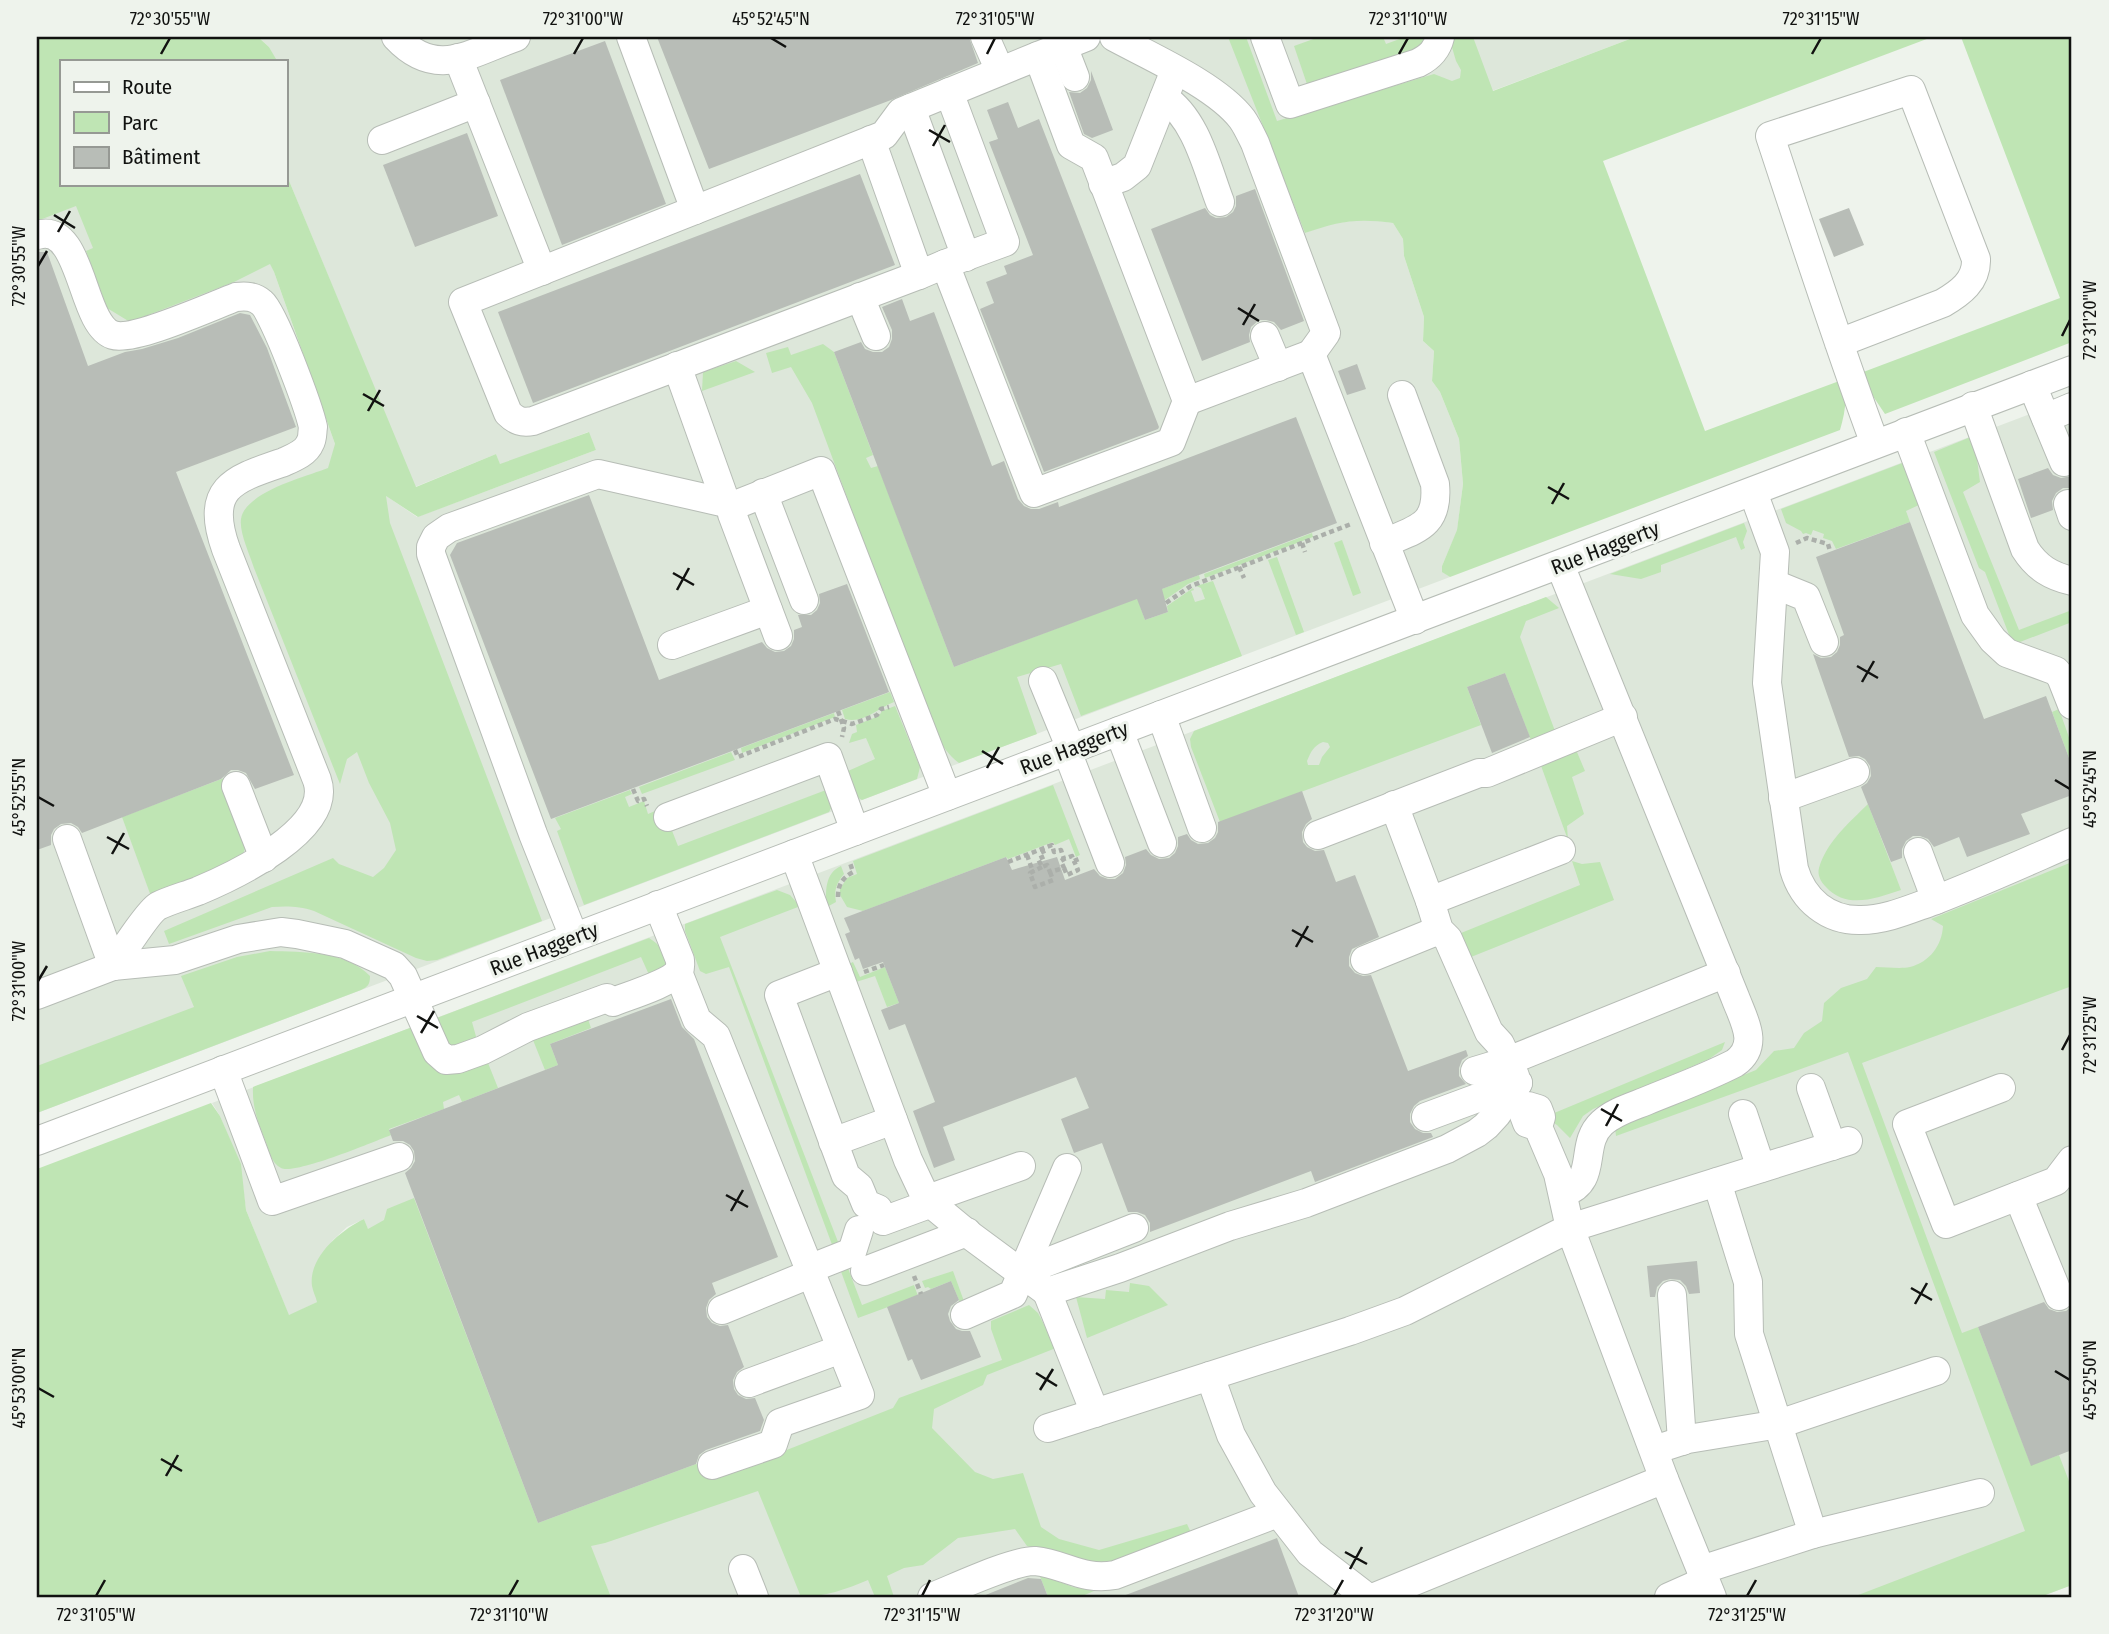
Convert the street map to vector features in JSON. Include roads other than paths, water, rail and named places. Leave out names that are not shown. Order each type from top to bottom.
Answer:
[{"type":"street","points":[[396,37],[404,46],[423,58],[438,61],[458,58],[516,37]]},
{"type":"street","points":[[631,37],[695,210]]},
{"type":"street","points":[[985,37],[1000,71]]},
{"type":"street","points":[[1114,37],[1224,100],[1242,120],[1255,143],[1326,333],[1311,354],[1187,401]]},
{"type":"street","points":[[1265,37],[1290,104],[1418,63],[1432,54],[1440,37]]},
{"type":"street","points":[[949,92],[1005,242],[533,421],[515,420],[508,413],[463,302],[884,135],[901,111],[1062,46]]},
{"type":"street","points":[[1062,46],[1075,77]]},
{"type":"street","points":[[1062,46],[1071,145],[1098,159],[1123,177],[1138,166],[1175,70]]},
{"type":"street","points":[[458,58],[542,271]]},
{"type":"street","points":[[1839,343],[1943,303],[1956,295],[1974,277],[1976,259],[1911,90],[1770,136],[1839,343],[1875,444]]},
{"type":"street","points":[[1164,98],[1185,117],[1220,202]]},
{"type":"street","points":[[382,141],[476,103]]},
{"type":"street","points":[[911,108],[956,261],[1034,492],[1171,442],[1187,401],[1098,159]]},
{"type":"street","points":[[871,140],[919,275]]},
{"type":"street","points":[[37,235],[50,234],[62,243],[73,260],[98,321],[113,335],[133,336],[236,297],[246,296],[262,303],[273,319],[311,419],[312,436],[306,449],[290,459],[233,482],[222,498],[219,528],[317,780],[321,793],[315,811],[293,836],[264,858],[220,881],[155,907],[113,965]]},
{"type":"street","points":[[860,297],[876,336]]},
{"type":"street","points":[[1265,336],[1278,367]]},
{"type":"street","points":[[1311,354],[1415,620]]},
{"type":"street","points":[[677,366],[778,636]]},
{"type":"street","name":"Rue Haggerty","points":[[37,1141],[2072,370]]},
{"type":"street","points":[[2032,385],[2064,462]]},
{"type":"street","points":[[1384,543],[1426,524],[1437,499],[1435,484],[1402,395]]},
{"type":"street","points":[[1973,407],[2025,549],[2034,563],[2046,572],[2072,581]]},
{"type":"street","points":[[2046,418],[2072,407]]},
{"type":"street","points":[[1906,432],[1975,615],[1984,629],[2007,653],[2056,671],[2072,705]]},
{"type":"street","points":[[521,770],[431,554],[436,537],[460,524],[598,474],[730,504],[821,471],[947,796]]},
{"type":"street","points":[[1753,492],[1775,552],[1767,683],[1797,878],[1805,894],[1816,906],[1831,915],[1860,920],[1895,914],[1936,900],[2072,842]]},
{"type":"street","points":[[762,493],[803,600]]},
{"type":"street","points":[[1560,565],[1726,973],[1746,1027],[1749,1047],[1746,1054],[1725,1069],[1608,1118],[1592,1137],[1583,1178],[1571,1191],[1563,1193]]},
{"type":"street","points":[[1774,584],[1806,597],[1824,642]]},
{"type":"street","points":[[672,645],[768,610]]},
{"type":"street","points":[[1042,681],[1110,863]]},
{"type":"street","points":[[1161,715],[1202,828]]},
{"type":"street","points":[[1318,835],[1479,773],[1487,774],[1517,758],[1623,716]]},
{"type":"street","points":[[1119,731],[1162,843]]},
{"type":"street","points":[[519,735],[522,805],[574,937]]},
{"type":"street","points":[[668,817],[828,757],[855,831]]},
{"type":"street","points":[[1783,799],[1855,772]]},
{"type":"street","points":[[236,786],[264,858]]},
{"type":"street","points":[[1394,805],[1439,930],[1448,939],[1489,1032],[1500,1044],[1558,1174],[1570,1228],[1706,1583]]},
{"type":"street","points":[[66,839],[113,965]]},
{"type":"street","points":[[1430,901],[1562,850]]},
{"type":"street","points":[[1918,852],[1936,900]]},
{"type":"street","points":[[794,854],[916,1180],[930,1201],[1047,1292],[1095,1413]]},
{"type":"street","points":[[658,905],[680,960],[678,972],[697,1020],[716,1036],[860,1395],[780,1423],[773,1444],[712,1465]]},
{"type":"street","points":[[1365,960],[1439,930]]},
{"type":"street","points":[[37,995],[113,965],[175,960],[238,939],[270,933],[298,934],[345,944],[394,966],[401,972],[437,1052],[441,1057],[452,1060],[483,1050],[528,1027],[607,998],[613,1002],[678,972]]},
{"type":"street","points":[[722,1310],[852,1252],[861,1229],[878,1209],[866,1204],[859,1187],[846,1176],[779,995],[838,972]]},
{"type":"street","points":[[1047,1292],[1242,1222],[1306,1203],[1462,1142],[1486,1126],[1523,1094],[1726,973]]},
{"type":"street","points":[[223,1070],[272,1201],[399,1157]]},
{"type":"street","points":[[1475,1071],[1523,1094]]},
{"type":"street","points":[[1048,1428],[1405,1311],[1570,1228],[1840,1143],[1811,1088]]},
{"type":"street","points":[[2001,1088],[1907,1124],[1946,1224],[2056,1181],[2072,1160]]},
{"type":"street","points":[[1426,1117],[1523,1094]]},
{"type":"street","points":[[1743,1114],[1761,1168]]},
{"type":"street","points":[[833,1142],[893,1120]]},
{"type":"street","points":[[861,1229],[1021,1166]]},
{"type":"street","points":[[965,1315],[1013,1294],[1067,1168]]},
{"type":"street","points":[[1242,1222],[1313,1178]]},
{"type":"street","points":[[1717,1182],[1748,1282],[1749,1334],[1813,1534]]},
{"type":"street","points":[[2018,1196],[2059,1296]]},
{"type":"street","points":[[1022,1272],[1135,1228]]},
{"type":"street","points":[[865,1271],[967,1232]]},
{"type":"street","points":[[1672,1295],[1682,1441]]},
{"type":"street","points":[[750,1383],[841,1349]]},
{"type":"street","points":[[1654,1450],[1682,1441],[1779,1424],[1936,1371]]},
{"type":"street","points":[[1210,1376],[1231,1435],[1263,1493],[1293,1534],[1319,1561],[1367,1597]]},
{"type":"street","points":[[1376,1597],[1433,1587],[1664,1479]]},
{"type":"street","points":[[1669,1597],[1813,1534],[1980,1493]]},
{"type":"street","points":[[932,1597],[1031,1561],[1092,1577],[1115,1575],[1278,1513]]},
{"type":"street","points":[[743,1569],[754,1597]]}]
